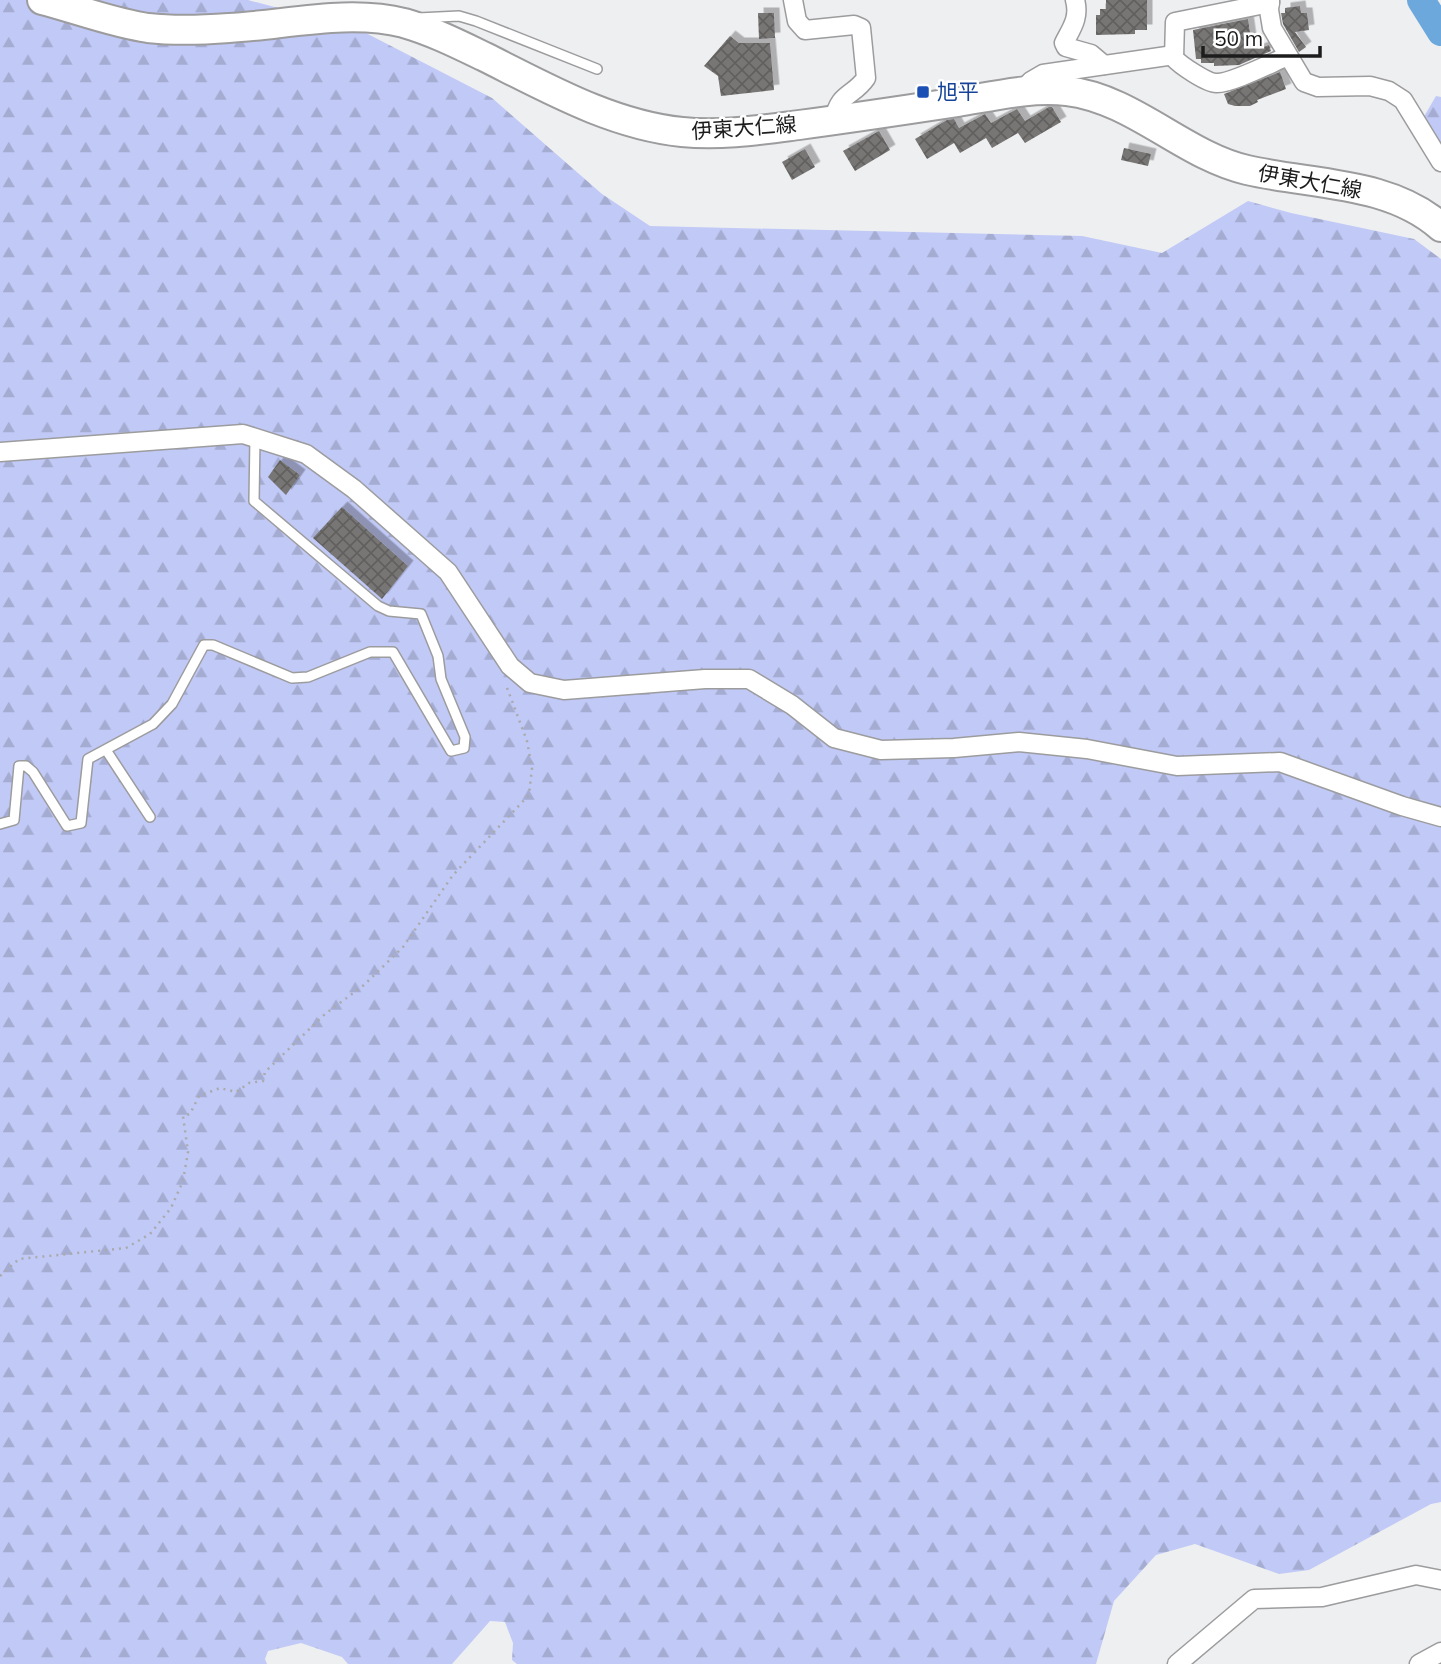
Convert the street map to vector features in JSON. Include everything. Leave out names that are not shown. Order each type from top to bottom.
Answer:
[{"type":"main road","name":"伊東大仁線","points":[[42,0],[129,23],[170,29],[228,28],[341,19],[392,22],[440,35],[553,91],[611,116],[653,128],[707,134],[834,120],[1021,92],[1059,91],[1093,97],[1121,108],[1217,161],[1266,174],[1387,196],[1409,204],[1441,227]]},
{"type":"street","points":[[793,0],[797,21],[805,30],[854,25],[861,28],[866,78],[840,100],[834,120]]},
{"type":"street","points":[[1075,0],[1076,17],[1064,43],[1066,47],[1099,58],[1104,65]]},
{"type":"street","points":[[1288,56],[1226,82],[1215,83],[1175,61],[1175,22],[1270,1],[1272,28],[1288,56],[1300,78],[1309,85],[1318,87],[1380,87],[1397,95],[1403,100],[1441,162]]},
{"type":"street","points":[[1021,92],[1037,76],[1043,74],[1174,55]]},
{"type":"street","points":[[0,452],[243,434],[306,454],[354,489],[448,572],[510,666],[530,683],[564,690],[705,679],[749,679],[792,705],[834,738],[881,750],[954,748],[1019,742],[1087,749],[1177,766],[1280,762],[1402,806],[1441,817]]},
{"type":"street","points":[[1177,1664],[1254,1599],[1322,1597],[1416,1575],[1441,1580]]},
{"type":"street","points":[[1419,1664],[1441,1652]]},
{"type":"lane","points":[[392,22],[432,16],[459,16],[476,20],[597,69]]},
{"type":"lane","points":[[0,824],[14,820],[19,766],[26,766],[33,772],[67,826],[81,823],[88,759],[153,724],[172,704],[204,645],[213,646],[292,678],[308,677],[370,652],[393,652],[451,751],[464,748],[466,737],[441,679],[438,656],[421,614],[389,611],[377,606],[254,501],[254,438]]},
{"type":"lane","points":[[106,750],[150,817]]},
{"type":"path","points":[[0,1276],[19,1259],[126,1248],[150,1234],[171,1208],[183,1181],[188,1152],[183,1116],[190,1114],[199,1096],[220,1088],[236,1092],[248,1083],[263,1081],[265,1072],[325,1014],[364,985],[403,947],[453,875],[529,795],[532,768],[527,741],[504,677],[510,666]]},
{"type":"green space","points":[[0,0],[248,0],[360,30],[492,98],[602,194],[650,226],[1082,236],[1162,253],[1248,201],[1291,213],[1414,239],[1441,259],[1441,1502],[1431,1504],[1309,1570],[1279,1574],[1195,1544],[1156,1555],[1114,1601],[1096,1664],[517,1664],[512,1660],[513,1643],[505,1622],[490,1621],[452,1664],[348,1664],[342,1657],[301,1643],[268,1651],[265,1659],[267,1664],[0,1664]]},
{"type":"green space","points":[[1436,96],[1441,97],[1441,152],[1422,120]]},
{"type":"building","points":[[1106,0],[1147,0],[1147,30],[1135,30],[1135,34],[1096,35],[1096,15],[1100,15],[1100,9],[1106,9]]},
{"type":"building","points":[[1300,6],[1301,13],[1307,13],[1309,30],[1295,32],[1306,47],[1299,52],[1283,24],[1281,13],[1285,13],[1285,8]]},
{"type":"building","points":[[758,13],[774,13],[775,38],[759,39]]},
{"type":"building","points":[[1248,19],[1251,40],[1257,39],[1258,49],[1269,45],[1271,51],[1239,65],[1214,66],[1214,63],[1201,63],[1201,59],[1196,59],[1193,30]]},
{"type":"building","points":[[730,36],[739,43],[770,43],[774,90],[721,96],[718,76],[704,66]]},
{"type":"building","points":[[1280,72],[1286,89],[1257,100],[1258,102],[1250,106],[1228,104],[1224,94]]},
{"type":"building","points":[[1052,107],[1061,122],[1025,143],[1018,133],[992,148],[986,138],[960,153],[954,143],[927,159],[915,139],[947,120],[954,119],[959,128],[985,114],[991,123],[1017,109],[1025,121]]},
{"type":"building","points":[[879,131],[890,150],[855,171],[843,151]]},
{"type":"building","points":[[1124,148],[1151,154],[1148,166],[1121,160]]},
{"type":"building","points":[[805,149],[815,167],[792,180],[782,162]]},
{"type":"building","points":[[280,460],[300,475],[286,495],[268,477]]},
{"type":"building","points":[[342,507],[408,566],[382,599],[313,538]]},
{"type":"waterway","points":[[1421,0],[1441,32]]},
{"type":"place","name":"旭平","points":[[923,92]]}]
